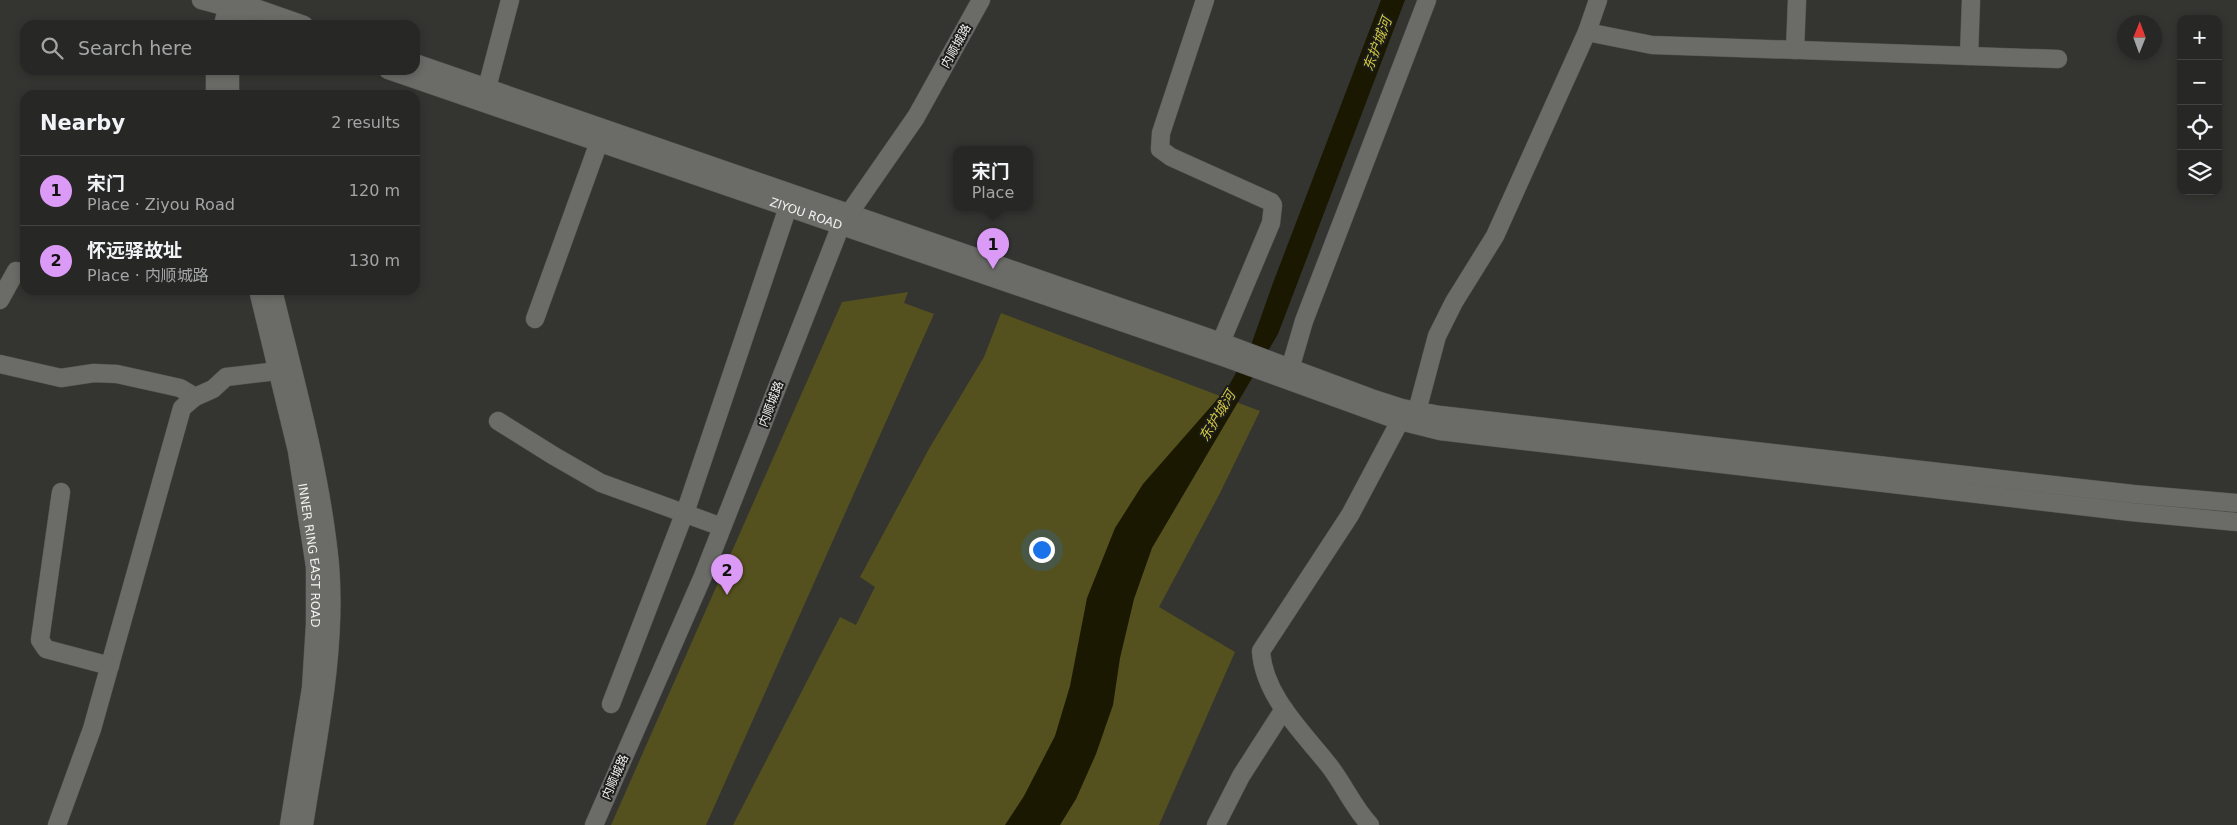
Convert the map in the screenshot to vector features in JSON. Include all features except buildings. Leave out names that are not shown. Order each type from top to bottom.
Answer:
[{"type":"street","points":[[201,0],[240,12],[279,20]]},
{"type":"street","points":[[485,95],[510,0]]},
{"type":"street","name":"内顺城路","points":[[594,825],[703,576],[845,219],[916,117],[981,0]]},
{"type":"street","points":[[1205,0],[1161,133],[1160,149],[1171,157],[1274,205],[1270,223],[1226,349]]},
{"type":"street","points":[[1280,369],[1304,321],[1427,0]]},
{"type":"street","points":[[1417,411],[1437,336],[1454,302],[1495,236],[1586,32],[1598,0]]},
{"type":"street","points":[[1795,50],[1796,0]]},
{"type":"street","points":[[1969,56],[1971,0]]},
{"type":"street","points":[[230,20],[240,12]]},
{"type":"street","points":[[1586,32],[1652,45],[2058,59]]},
{"type":"street","name":"ZIYOU ROAD","points":[[420,66],[599,142],[788,206],[845,219]]},
{"type":"street","points":[[215,75],[215,90]]},
{"type":"street","points":[[230,75],[230,90]]},
{"type":"street","name":"ZIYOU ROAD","points":[[407,75],[485,95],[1280,369]]},
{"type":"street","points":[[536,319],[599,142]]},
{"type":"street","points":[[611,704],[684,514],[788,206]]},
{"type":"street","points":[[0,300],[16,271]]},
{"type":"street","name":"INNER RING EAST ROAD","points":[[259,295],[297,451],[307,509],[315,576],[315,624],[310,688],[289,825]]},
{"type":"street","name":"INNER RING EAST ROAD","points":[[273,295],[311,448],[330,566],[330,624],[325,690],[304,825]]},
{"type":"street","points":[[0,364],[61,378],[94,373],[117,374],[180,388],[195,397]]},
{"type":"street","points":[[1280,369],[1379,400],[1440,416],[2132,494],[2237,503]]},
{"type":"street","points":[[1280,369],[1400,421],[1440,431],[2131,512],[2237,522]]},
{"type":"street","points":[[57,825],[92,729],[182,408],[195,397],[213,390],[226,377],[277,371]]},
{"type":"street","points":[[498,421],[601,483],[722,527]]},
{"type":"street","points":[[1370,825],[1359,812],[1332,770],[1284,709],[1262,668],[1261,651],[1350,515],[1400,421]]},
{"type":"street","points":[[61,492],[40,640],[46,650],[110,666]]},
{"type":"street","points":[[1216,825],[1241,776],[1284,709]]},
{"type":"shaded area","points":[[908,292],[904,303],[934,314],[706,825],[611,825],[842,302]]},
{"type":"shaded area","points":[[1001,313],[1260,411],[1219,495],[1159,607],[1235,652],[1159,825],[733,825],[840,617],[856,625],[875,587],[860,577],[930,447],[984,357]]},
{"type":"water","name":"东护城河","points":[[1381,0],[1405,0],[1278,334],[1152,548],[1134,599],[1120,658],[1113,705],[1096,754],[1076,799],[1060,825],[1005,825],[1024,796],[1055,736],[1070,686],[1087,598],[1115,528],[1143,484],[1228,387],[1250,348]]},
{"type":"place","name":"宋门","points":[[993,269]]},
{"type":"place","name":"怀远驿故址","points":[[727,595]]}]
